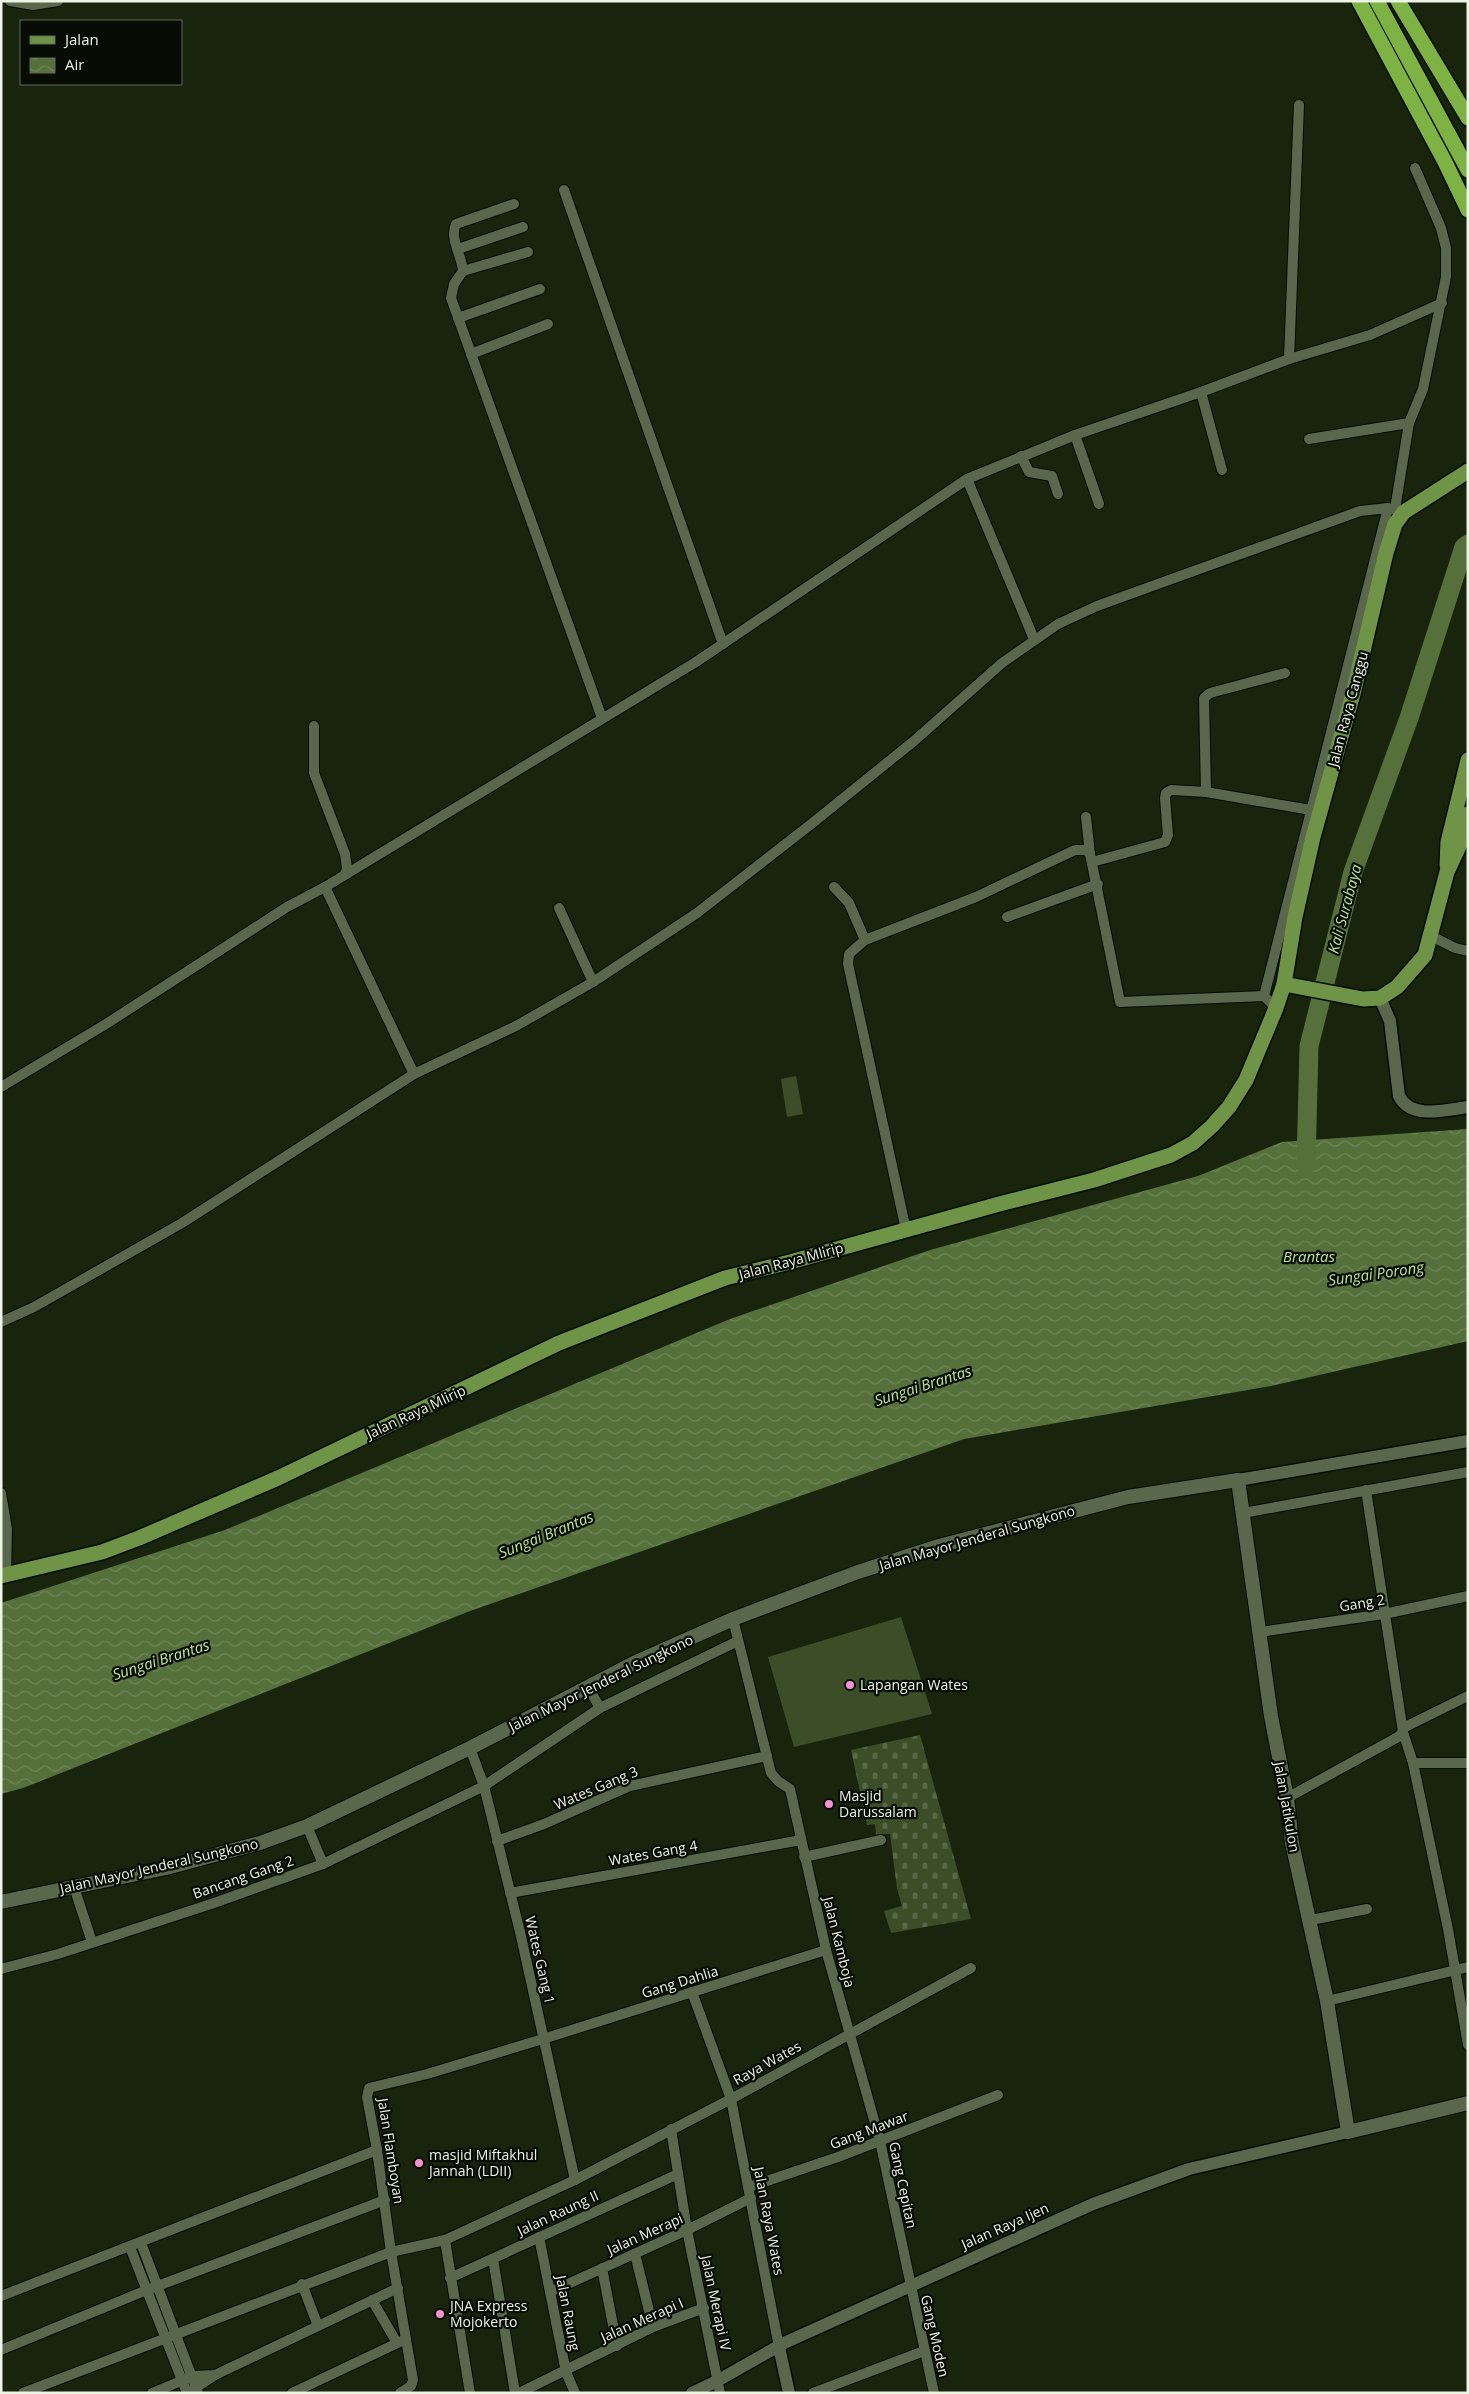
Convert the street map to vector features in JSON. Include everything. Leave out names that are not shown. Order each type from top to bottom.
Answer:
[{"type":"highway","points":[[1359,1],[1445,162],[1468,210]]},
{"type":"highway","points":[[1377,1],[1468,170]]},
{"type":"highway","points":[[1398,1],[1468,118]]},
{"type":"main road","name":"Jalan Raya Canggu","points":[[1284,984],[1295,917],[1313,837],[1353,694],[1386,553],[1395,524],[1395,510],[1468,471]]},
{"type":"main road","points":[[1447,872],[1448,842],[1468,760]]},
{"type":"main road","points":[[1284,984],[1363,999],[1380,998],[1397,987],[1414,970],[1425,955],[1447,872],[1460,844],[1468,814]]},
{"type":"main road","name":"Jalan Raya Mlirip","points":[[4,1576],[102,1552],[139,1538],[278,1478],[559,1343],[725,1278],[1094,1180],[1182,1150],[1203,1135],[1229,1107],[1246,1080],[1284,984]]},
{"type":"main road","name":"Jalan Jatikulon","points":[[1238,1480],[1271,1716],[1292,1843],[1327,2001],[1348,2132]]},
{"type":"main road","name":"Jalan Mayor Jenderal Sungkono","points":[[1,1902],[166,1868],[260,1843],[307,1826],[470,1748],[634,1663],[733,1619],[858,1572],[939,1546],[1128,1497],[1238,1480]]},
{"type":"main road","points":[[1348,2132],[1468,2103]]},
{"type":"street","points":[[14,2],[33,5],[58,1]]},
{"type":"street","points":[[1290,359],[1299,105]]},
{"type":"street","points":[[1264,996],[1310,810],[1395,510],[1409,423],[1424,389],[1442,303],[1446,277],[1446,248],[1441,228],[1415,168]]},
{"type":"street","points":[[564,190],[723,644]]},
{"type":"street","points":[[463,271],[454,236],[456,224],[514,204]]},
{"type":"street","points":[[458,249],[523,228]]},
{"type":"street","points":[[528,252],[463,271],[451,291],[451,298],[602,718]]},
{"type":"street","points":[[458,318],[540,289]]},
{"type":"street","points":[[1,1087],[106,1024],[287,907],[345,875],[723,644],[967,479],[1075,435],[1290,359],[1370,335],[1442,303]]},
{"type":"street","points":[[471,354],[548,324]]},
{"type":"street","points":[[1201,392],[1222,470]]},
{"type":"street","points":[[1309,439],[1409,423]]},
{"type":"street","points":[[1075,435],[1099,504]]},
{"type":"street","points":[[1021,456],[1029,472],[1052,476],[1058,494]]},
{"type":"street","points":[[967,479],[1034,639]]},
{"type":"street","points":[[1,1322],[34,1307],[182,1223],[414,1074],[516,1026],[593,982],[697,913],[803,831],[914,741],[1002,663],[1034,639],[1078,614],[1106,602],[1360,511],[1395,510]]},
{"type":"street","points":[[1206,792],[1204,698],[1210,694],[1285,673]]},
{"type":"street","points":[[314,726],[314,773],[345,854],[347,868],[345,875]]},
{"type":"street","points":[[1091,858],[1162,844],[1168,835],[1166,793],[1171,790],[1206,792],[1310,810]]},
{"type":"street","points":[[1086,818],[1091,858],[1098,884],[1120,1002],[1264,996],[1276,1008]]},
{"type":"street","points":[[906,1230],[848,964],[851,950],[865,940],[976,897],[1075,850],[1086,850],[1091,858]]},
{"type":"street","points":[[1007,917],[1098,884]]},
{"type":"street","points":[[325,886],[414,1074]]},
{"type":"street","points":[[834,887],[849,903],[865,940]]},
{"type":"street","points":[[559,908],[593,982]]},
{"type":"street","points":[[1431,936],[1468,952]]},
{"type":"street","points":[[1380,998],[1390,1021],[1399,1096],[1402,1103],[1407,1108],[1424,1112],[1468,1108]]},
{"type":"street","points":[[1238,1480],[1468,1441]]},
{"type":"street","points":[[1243,1513],[1468,1472]]},
{"type":"street","points":[[1366,1490],[1403,1730],[1413,1763],[1468,2044]]},
{"type":"street","points":[[1,1493],[7,1529],[4,1576]]},
{"type":"street","name":"Gang 2","points":[[1260,1632],[1384,1614],[1468,1596]]},
{"type":"street","name":"Jalan Kamboja","points":[[733,1619],[771,1773],[778,1781],[790,1789],[826,1950],[850,2034]]},
{"type":"street","name":"Bancang Gang 2","points":[[1,1969],[214,1903],[323,1864],[484,1786],[600,1708],[738,1641]]},
{"type":"street","points":[[588,1687],[600,1708]]},
{"type":"street","points":[[1286,1798],[1398,1737],[1403,1730],[1468,1696]]},
{"type":"street","name":"Wates Gang 1","points":[[470,1748],[484,1786],[576,2180]]},
{"type":"street","name":"Wates Gang 3","points":[[497,1841],[544,1824],[630,1786],[767,1756]]},
{"type":"street","points":[[1413,1763],[1468,1763]]},
{"type":"street","points":[[307,1826],[323,1864]]},
{"type":"street","name":"Wates Gang 4","points":[[510,1893],[800,1840]]},
{"type":"street","points":[[804,1857],[881,1840]]},
{"type":"street","points":[[74,1887],[92,1942]]},
{"type":"street","points":[[1310,1920],[1367,1909]]},
{"type":"street","name":"Gang Dahlia","points":[[543,2039],[826,1950]]},
{"type":"street","points":[[1327,2001],[1468,1967]]},
{"type":"street","name":"Raya Wates","points":[[23,2393],[177,2335],[302,2284],[391,2252],[445,2240],[576,2180],[731,2100],[972,1968]]},
{"type":"street","name":"Jalan Raya Wates","points":[[692,1992],[731,2100],[779,2347]]},
{"type":"street","name":"Gang Cepitan","points":[[850,2034],[880,2141],[910,2286]]},
{"type":"street","name":"Jalan Flamboyan","points":[[400,2393],[411,2386],[413,2380],[401,2341],[398,2288],[391,2252],[378,2150],[367,2097],[369,2088],[427,2074],[543,2039]]},
{"type":"street","name":"Gang Mawar","points":[[749,2187],[880,2141],[998,2095]]},
{"type":"street","name":"Jalan Merapi IV","points":[[671,2130],[687,2230],[719,2387]]},
{"type":"street","name":"Jalan Raya Ijen","points":[[692,2393],[719,2387],[779,2347],[1093,2204],[1172,2174],[1348,2132]]},
{"type":"street","points":[[1,2296],[378,2150]]},
{"type":"street","name":"Jalan Raung II","points":[[450,2278],[678,2174]]},
{"type":"street","name":"Jalan Merapi","points":[[550,2292],[687,2230],[750,2198]]},
{"type":"street","points":[[1,2350],[147,2290],[385,2200]]},
{"type":"street","name":"Jalan Raung","points":[[539,2237],[566,2372],[575,2393]]},
{"type":"street","points":[[445,2240],[470,2393]]},
{"type":"street","points":[[141,2243],[193,2376],[192,2392]]},
{"type":"street","points":[[130,2247],[182,2380],[192,2392]]},
{"type":"street","points":[[635,2254],[653,2327]]},
{"type":"street","points":[[493,2259],[515,2393]]},
{"type":"street","points":[[602,2268],[617,2346]]},
{"type":"street","points":[[302,2284],[318,2326]]},
{"type":"street","name":"Gang Moden","points":[[910,2286],[934,2393]]},
{"type":"street","points":[[192,2392],[214,2375],[398,2288]]},
{"type":"street","points":[[292,2393],[401,2341],[372,2300]]},
{"type":"street","name":"Jalan Merapi I","points":[[519,2393],[566,2372],[653,2327],[704,2308]]},
{"type":"street","points":[[779,2347],[789,2393]]},
{"type":"street","points":[[813,2393],[924,2351]]},
{"type":"street","points":[[152,2393],[193,2376],[214,2375]]},
{"type":"green space","points":[[796,1076],[803,1114],[787,1117],[781,1079]]},
{"type":"green space","name":"Lapangan Wates","points":[[901,1617],[932,1714],[794,1747],[768,1657]]},
{"type":"green space","points":[[920,1735],[971,1919],[891,1933],[884,1911],[902,1906],[897,1888],[890,1834],[876,1834],[875,1824],[867,1825],[851,1750]]},
{"type":"water","name":"Brantas","points":[[1468,1129],[1468,1341],[1271,1386],[964,1439],[470,1611],[23,1788],[1,1794],[1,1603],[225,1530],[730,1319],[930,1250],[1198,1176],[1282,1142]]},
{"type":"waterway","name":"Kali Surabaya","points":[[1306,1164],[1309,1046],[1353,872],[1409,718],[1464,547],[1468,544]]},
{"type":"place","name":"Lapangan Wates","points":[[850,1685]]},
{"type":"place","name":"Masjid Darussalam","points":[[829,1804]]},
{"type":"place","name":"masjid Miftakhul Jannah (LDII)","points":[[419,2163]]},
{"type":"place","name":"JNA Express Mojokerto","points":[[440,2314]]},
{"type":"water label","name":"Sungai Porong","points":[[1376,1274]]},
{"type":"water label","name":"Sungai Brantas","points":[[923,1386]]},
{"type":"water label","name":"Sungai Brantas","points":[[546,1535]]},
{"type":"water label","name":"Sungai Brantas","points":[[161,1660]]}]
